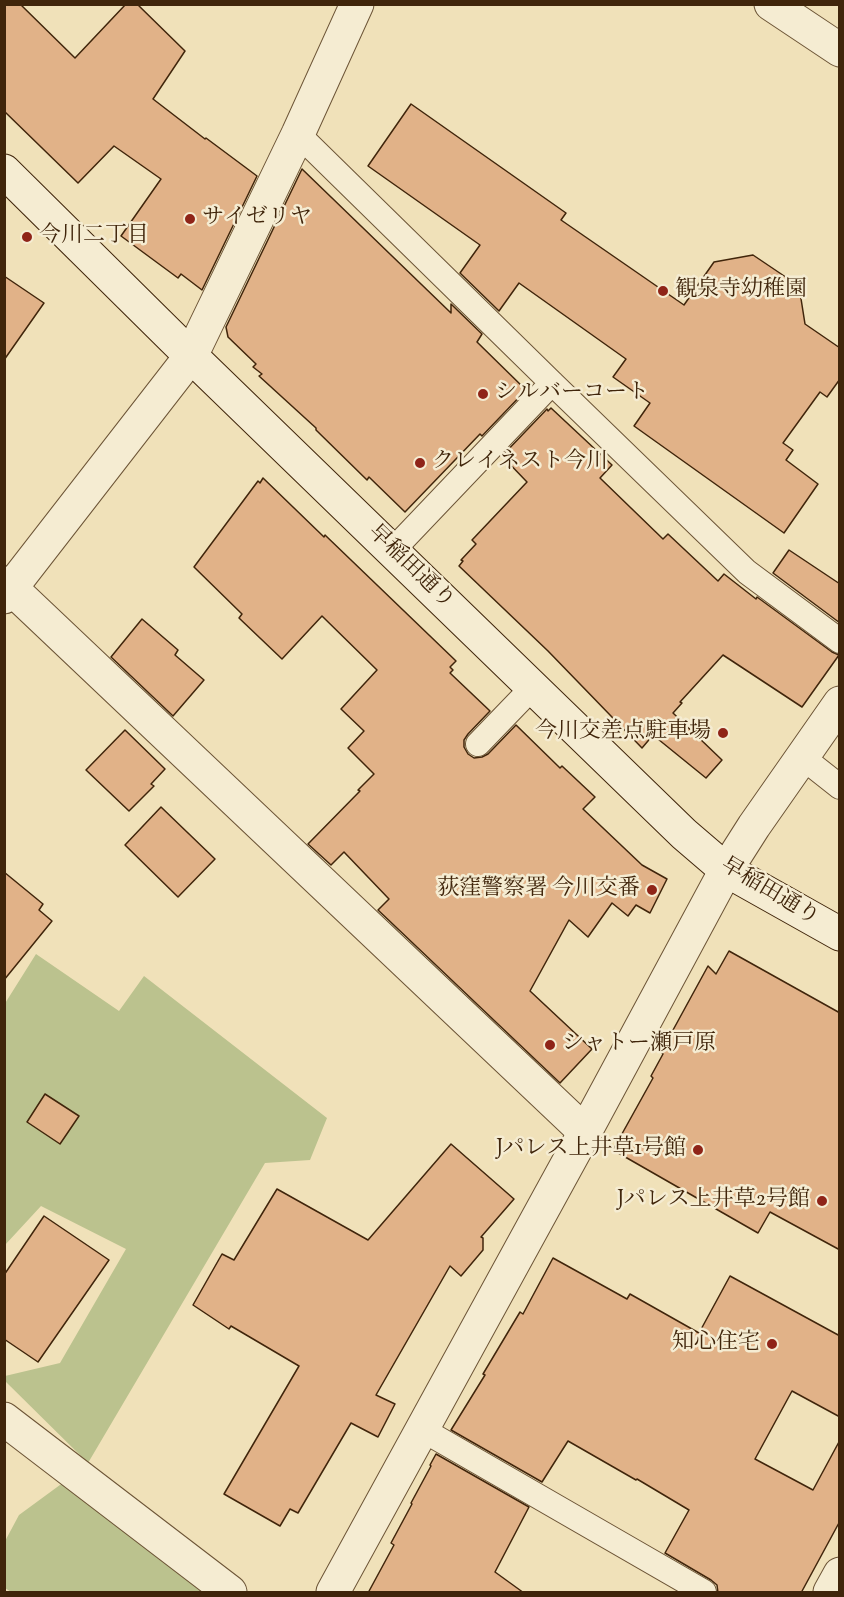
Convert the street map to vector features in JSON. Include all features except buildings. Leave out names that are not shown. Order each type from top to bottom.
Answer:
[{"type":"street","points":[[357,4],[298,134],[191,356],[7,589],[585,1132]]},
{"type":"street","points":[[771,4],[840,50]]},
{"type":"street","name":"早稲田通り","points":[[4,171],[191,356],[684,834],[726,870],[840,934]]},
{"type":"street","points":[[333,1593],[726,870],[840,703]]},
{"type":"street","points":[[4,1419],[230,1593]]},
{"type":"street","points":[[830,1593],[840,1574]]},
{"type":"lane","points":[[298,134],[747,572],[840,641]]},
{"type":"lane","points":[[392,550],[552,383]]},
{"type":"lane","points":[[478,744],[532,688]]},
{"type":"lane","points":[[802,757],[840,787]]},
{"type":"lane","points":[[423,1430],[704,1593]]},
{"type":"green space","points":[[36,954],[119,1011],[144,976],[327,1118],[310,1160],[265,1163],[88,1463],[5,1381],[5,1376],[60,1363],[126,1249],[41,1206],[5,1245],[4,1005]]},
{"type":"green space","points":[[64,1482],[209,1592],[11,1592],[5,1588],[4,1543],[19,1515]]},
{"type":"place","name":"サイゼリヤ","points":[[190,219]]},
{"type":"place","name":"今川二丁目","points":[[27,237]]},
{"type":"place","name":"観泉寺幼稚園","points":[[663,291]]},
{"type":"place","name":"シルバーコート","points":[[483,394]]},
{"type":"place","name":"クレイネスト今川","points":[[420,463]]},
{"type":"place","name":"今川交差点駐車場","points":[[723,733]]},
{"type":"place","name":"荻窪警察署 今川交番","points":[[652,890]]},
{"type":"place","name":"シャトー瀬戸原","points":[[550,1045]]},
{"type":"place","name":"Jパレス上井草1号館","points":[[698,1150]]},
{"type":"place","name":"Jパレス上井草2号館","points":[[822,1201]]},
{"type":"place","name":"知心住宅","points":[[772,1344]]}]
